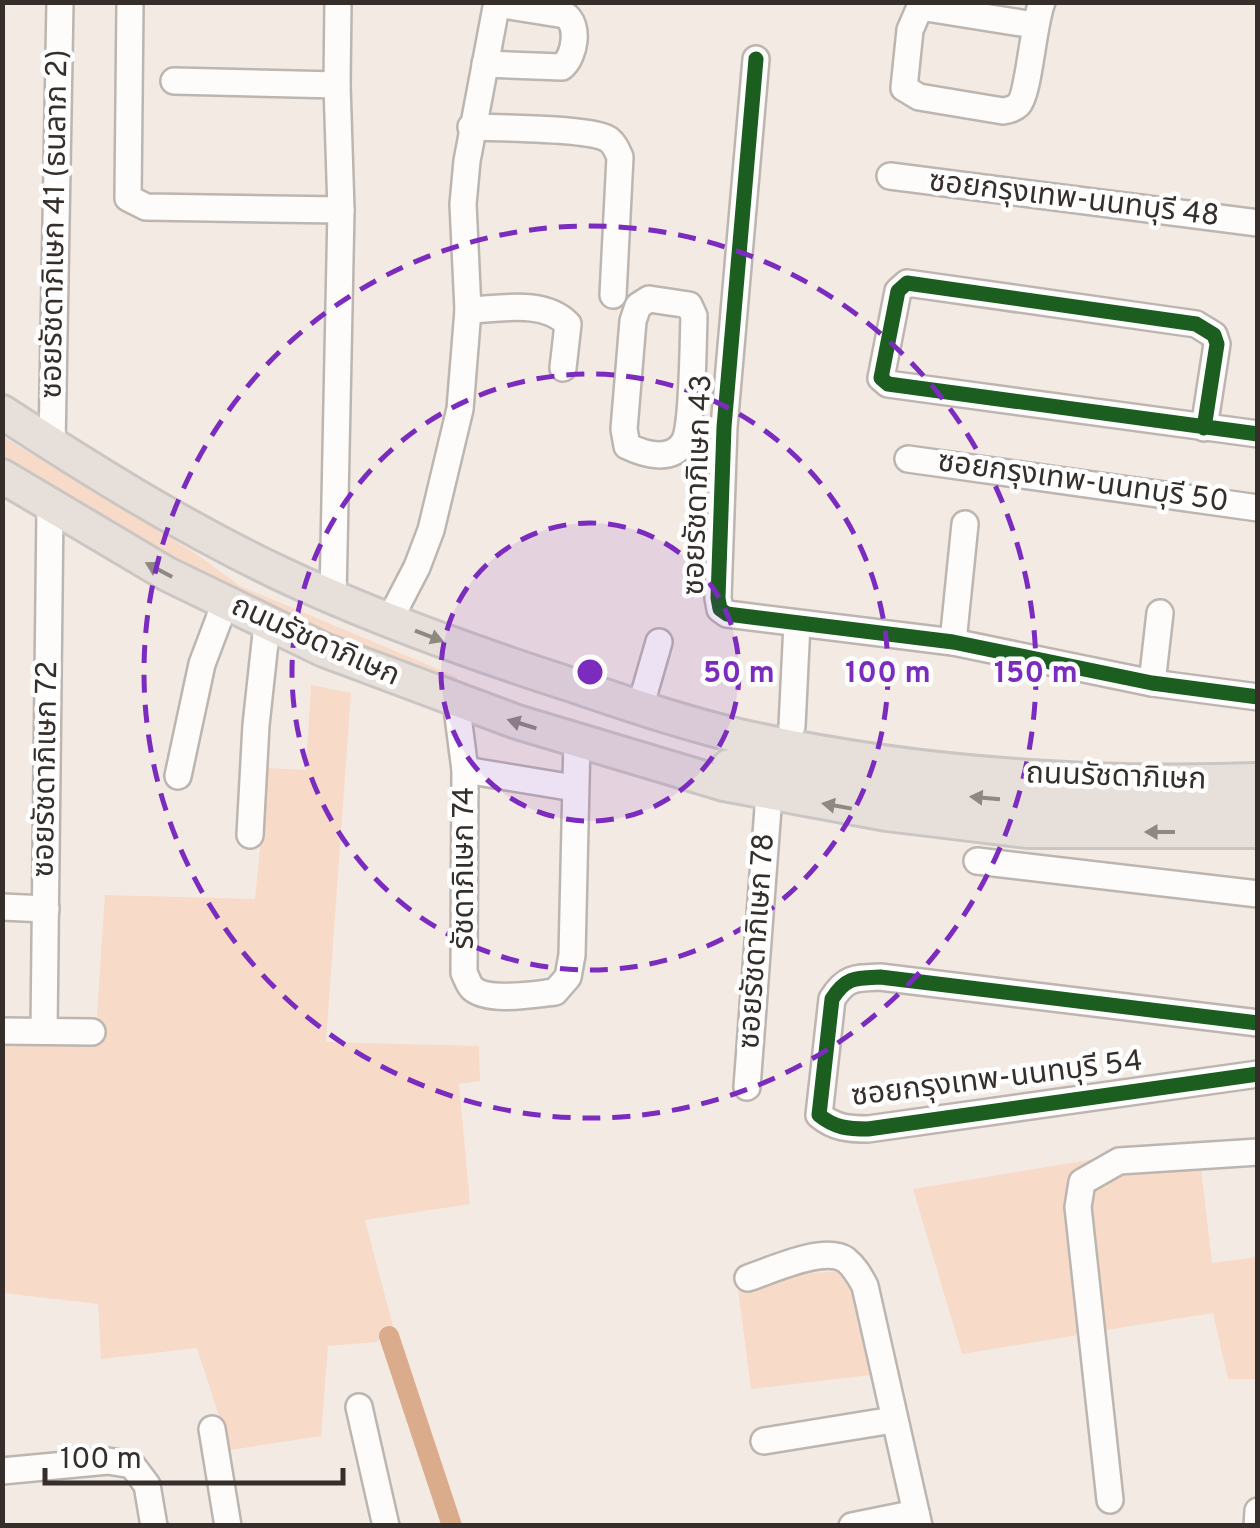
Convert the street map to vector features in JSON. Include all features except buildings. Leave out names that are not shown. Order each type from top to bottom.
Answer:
[{"type":"main road","name":"ถนนรัชดาภิเษก","points":[[2,412],[217,542],[333,597],[660,715],[908,778],[1087,804],[1258,804]]},
{"type":"main road","name":"ถนนรัชดาภิเษก","points":[[2,476],[166,574],[267,624],[383,674],[577,740],[769,794],[920,819],[1028,831],[1258,831]]},
{"type":"main road","name":"ถนนรัชดาภิเษก","points":[[565,683],[644,694],[792,726],[905,745],[1139,760],[1258,758]]},
{"type":"main road","name":"ถนนรัชดาภิเษก","points":[[650,760],[908,778],[1258,780]]},
{"type":"street","name":"ซอยรัชดาภิเษก 41 (ธนลาภ 2)","points":[[52,445],[60,2]]},
{"type":"street","points":[[130,2],[126,190],[132,201],[146,207],[341,210]]},
{"type":"street","points":[[333,597],[341,210],[338,2]]},
{"type":"street","points":[[389,620],[417,567],[436,512],[460,410],[468,310],[463,204],[471,127],[497,3],[572,19],[571,54],[562,68],[485,64]]},
{"type":"street","points":[[920,7],[1038,14],[1024,96],[1015,108],[1003,111],[919,97],[904,88],[910,30],[920,7]]},
{"type":"street","name":"ซอยรัชดาภิเษก 43","points":[[756,58],[724,427],[720,608],[726,614],[952,642],[1152,683],[1257,695]]},
{"type":"street","points":[[174,80],[337,85]]},
{"type":"street","points":[[471,127],[587,134],[606,138],[614,145],[620,157],[614,295]]},
{"type":"street","name":"ซอยกรุงเทพ-นนทบุรี 48","points":[[890,176],[1258,223]]},
{"type":"street","points":[[1204,428],[1217,344],[1214,335],[1196,324],[907,283],[898,290],[881,378],[888,384],[1204,428],[1258,434]]},
{"type":"street","points":[[649,299],[689,305],[694,316],[688,424],[684,443],[668,455],[646,455],[627,446],[624,429],[633,320],[638,306],[649,299]]},
{"type":"street","points":[[468,310],[536,308],[557,313],[568,324],[563,368]]},
{"type":"street","points":[[688,424],[724,427]]},
{"type":"street","name":"ซอยกรุงเทพ-นนทบุรี 50","points":[[908,458],[1258,508]]},
{"type":"street","name":"ซอยรัชดาภิเษก 72","points":[[44,1031],[50,507]]},
{"type":"street","points":[[952,642],[965,524]]},
{"type":"street","points":[[178,776],[202,664],[225,604]]},
{"type":"street","points":[[1152,683],[1160,612]]},
{"type":"street","points":[[250,835],[267,624]]},
{"type":"street","points":[[792,726],[797,624]]},
{"type":"street","points":[[644,694],[659,642]]},
{"type":"street","name":"รัชดาภิเษก 74","points":[[456,701],[465,770],[464,973],[472,988],[485,994],[516,996],[555,992],[568,976],[572,956],[574,788]]},
{"type":"street","points":[[465,770],[574,788],[577,740]]},
{"type":"street","name":"ซอยรัชดาภิเษก 78","points":[[747,1087],[769,794]]},
{"type":"street","points":[[976,861],[1258,894]]},
{"type":"street","points":[[2,907],[46,909]]},
{"type":"street","name":"ซอยกรุงเทพ-นนทบุรี 54","points":[[1258,1023],[880,977],[856,978],[841,985],[832,999],[819,1115],[845,1129],[868,1129],[1258,1074]]},
{"type":"street","points":[[2,1031],[92,1032]]},
{"type":"street","points":[[1110,1500],[1078,1207],[1082,1182],[1120,1161],[1258,1152]]},
{"type":"street","points":[[748,1278],[824,1254],[844,1258],[864,1286],[918,1519],[852,1526]]},
{"type":"street","points":[[359,1407],[386,1526]]},
{"type":"street","points":[[764,1441],[893,1420]]},
{"type":"street","points":[[212,1429],[228,1526]]},
{"type":"street","points":[[2,1471],[108,1461],[132,1465],[147,1485],[154,1526]]},
{"type":"street","points":[[1257,1526],[1258,1511]]},
{"type":"shaded area","points":[[2,436],[195,553],[240,586],[457,677],[456,683],[292,617],[144,543],[3,458]]},
{"type":"shaded area","points":[[311,685],[351,693],[326,1042],[479,1046],[480,1081],[459,1084],[470,1204],[365,1220],[393,1326],[376,1342],[328,1346],[321,1436],[230,1450],[197,1348],[101,1359],[98,1304],[3,1293],[2,1045],[95,1045],[105,895],[255,899],[268,768],[306,770]]},
{"type":"shaded area","points":[[1107,1157],[1078,1174],[1084,1334],[962,1354],[913,1189]]},
{"type":"shaded area","points":[[1200,1160],[1212,1263],[1257,1257],[1257,1379],[1228,1379],[1213,1313],[1100,1331],[1089,1192],[1100,1176]]},
{"type":"shaded area","points":[[840,1271],[863,1320],[871,1375],[751,1389],[738,1289]]},
{"type":"waterway","points":[[389,1336],[452,1526]]},
{"type":"cycle path","points":[[756,59],[724,427],[720,609],[727,614],[953,642],[1152,683],[1258,697]]},
{"type":"cycle path","points":[[1204,428],[1217,344],[1214,335],[1196,324],[907,283],[898,291],[881,378],[888,384],[1258,434]]},
{"type":"cycle path","points":[[1258,1023],[880,977],[858,979],[842,986],[832,999],[819,1115],[842,1127],[868,1129],[1258,1074]]}]
